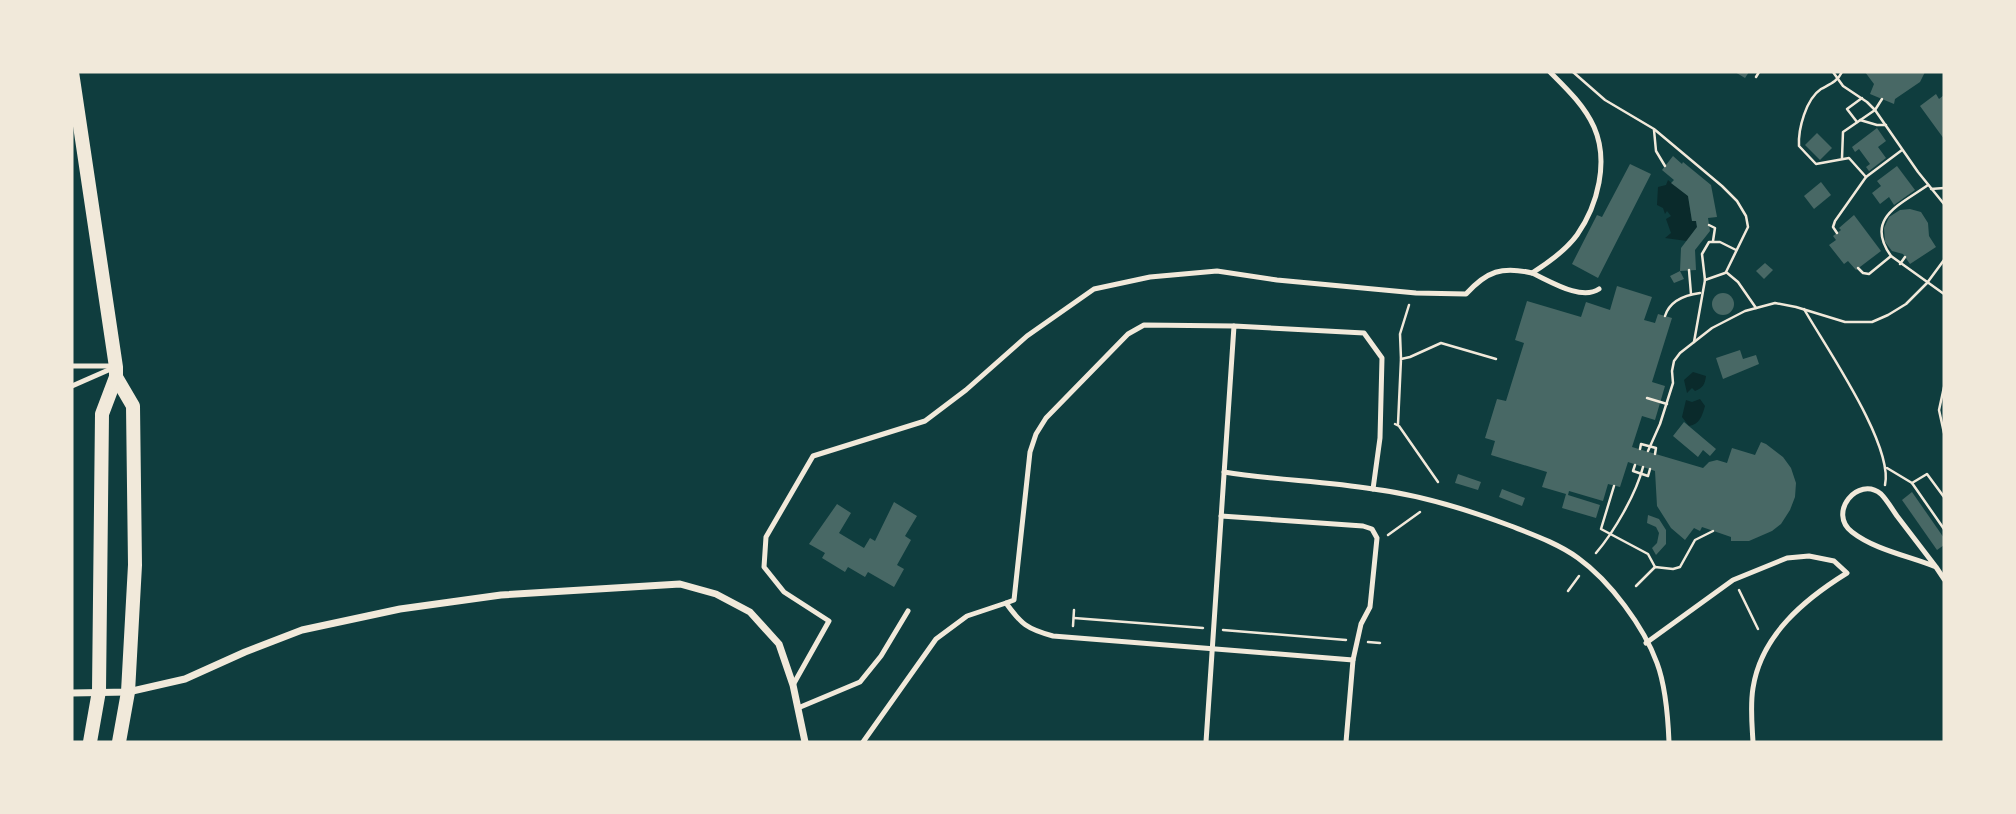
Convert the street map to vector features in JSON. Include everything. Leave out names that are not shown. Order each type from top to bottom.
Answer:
[{"type":"main road","points":[[72,72],[116,372],[133,406],[135,565],[128,692],[119,742]]},
{"type":"main road","points":[[90,742],[99,691],[102,414],[116,372]]},
{"type":"street","points":[[72,693],[128,692],[185,679],[302,630],[400,609],[501,595],[680,584],[716,594],[750,612],[779,645],[793,685],[806,742]]},
{"type":"lane","points":[[1532,273],[1547,264],[1577,236],[1595,202],[1599,182],[1599,145],[1593,125],[1577,100],[1550,72]]},
{"type":"lane","points":[[793,685],[829,621],[784,592],[764,566],[766,537],[813,456],[925,421],[966,390],[1027,336],[1094,289],[1150,277],[1217,271],[1277,280],[1416,293],[1466,294],[1495,272],[1516,270],[1532,273],[1576,291],[1591,293],[1599,289]]},
{"type":"lane","points":[[863,742],[936,639],[967,616],[1014,600],[1030,453],[1036,433],[1046,418],[1128,334],[1144,325],[1364,333],[1382,358],[1380,438],[1373,489]]},
{"type":"lane","points":[[1206,742],[1234,327]]},
{"type":"lane","points":[[72,366],[116,372]]},
{"type":"lane","points":[[72,386],[116,372]]},
{"type":"lane","points":[[1224,471],[1373,489],[1458,507],[1525,531],[1566,550],[1601,576],[1612,588],[1658,664],[1668,718],[1669,742]]},
{"type":"lane","points":[[1936,567],[1863,540],[1849,530],[1842,517],[1844,504],[1853,493],[1865,490],[1881,495],[1936,567],[1944,579]]},
{"type":"lane","points":[[1221,516],[1363,526],[1372,529],[1377,538],[1370,607],[1361,624],[1353,660],[1346,742]]},
{"type":"lane","points":[[1646,643],[1733,580],[1787,558],[1809,556],[1834,561],[1847,573],[1820,590],[1792,613],[1761,661],[1753,686],[1753,742]]},
{"type":"lane","points":[[1006,603],[1020,622],[1038,632],[1053,636],[1353,660]]},
{"type":"lane","points":[[798,708],[860,682],[881,656],[908,611]]},
{"type":"path","points":[[1573,72],[1605,100],[1654,129],[1723,186],[1740,205],[1748,224],[1744,237],[1726,272],[1705,280]]},
{"type":"path","points":[[1756,77],[1759,72]]},
{"type":"path","points":[[1833,72],[1845,88],[1875,110],[1944,204]]},
{"type":"path","points":[[1842,72],[1839,79],[1814,96],[1805,115],[1798,143],[1814,163],[1851,159],[1866,177]]},
{"type":"path","points":[[1862,98],[1847,109],[1859,121],[1886,125]]},
{"type":"path","points":[[1842,158],[1843,132],[1875,110],[1882,99]]},
{"type":"path","points":[[1654,129],[1656,151],[1665,166]]},
{"type":"path","points":[[1840,229],[1836,233],[1833,227],[1835,221],[1866,177],[1902,150]]},
{"type":"path","points":[[1944,188],[1930,187],[1885,215],[1880,228],[1881,243],[1891,257],[1944,294]]},
{"type":"path","points":[[1703,250],[1713,241],[1715,228],[1709,225]]},
{"type":"path","points":[[1713,241],[1724,243],[1736,250]]},
{"type":"path","points":[[1703,250],[1709,252]]},
{"type":"path","points":[[1694,342],[1705,280],[1703,250]]},
{"type":"path","points":[[1858,268],[1868,274],[1891,257]]},
{"type":"path","points":[[1899,264],[1905,257]]},
{"type":"path","points":[[1648,452],[1674,380],[1674,361],[1712,328],[1745,311],[1775,303],[1853,324],[1872,321],[1898,310],[1927,283],[1944,260]]},
{"type":"path","points":[[1689,270],[1691,294]]},
{"type":"path","points":[[1726,272],[1738,282],[1756,308]]},
{"type":"path","points":[[1665,316],[1667,310],[1683,295],[1702,292]]},
{"type":"path","points":[[1412,300],[1405,313],[1400,334],[1401,359],[1396,424],[1438,482]]},
{"type":"path","points":[[1804,309],[1875,435],[1887,475],[1881,495]]},
{"type":"path","points":[[1401,359],[1440,343],[1496,359]]},
{"type":"path","points":[[1944,387],[1940,410],[1944,433]]},
{"type":"path","points":[[1647,398],[1667,404]]},
{"type":"path","points":[[1640,449],[1641,444],[1656,448],[1655,454]]},
{"type":"path","points":[[1635,465],[1633,471],[1648,475],[1650,469]]},
{"type":"path","points":[[1596,553],[1611,533],[1643,467]]},
{"type":"path","points":[[1886,468],[1912,483],[1944,528]]},
{"type":"path","points":[[1912,483],[1927,474],[1944,497]]},
{"type":"path","points":[[1614,486],[1601,529],[1648,554],[1656,567]]},
{"type":"path","points":[[1391,533],[1420,512]]},
{"type":"path","points":[[1656,567],[1680,568],[1695,540],[1713,531]]},
{"type":"path","points":[[1636,586],[1656,567]]},
{"type":"path","points":[[1568,591],[1579,576]]},
{"type":"path","points":[[1738,590],[1758,629]]},
{"type":"path","points":[[1072,630],[1074,610]]},
{"type":"path","points":[[1073,618],[1203,628]]},
{"type":"path","points":[[1223,630],[1349,640]]},
{"type":"path","points":[[1368,642],[1380,643]]},
{"type":"water","points":[[1668,180],[1688,196],[1692,221],[1696,221],[1697,227],[1687,241],[1665,238],[1671,233],[1666,219],[1671,216],[1667,211],[1665,214],[1663,208],[1657,205],[1658,187],[1666,185]]},
{"type":"water","points":[[1693,372],[1706,376],[1705,381],[1700,389],[1695,391],[1692,388],[1687,393],[1684,380]]},
{"type":"water","points":[[1700,399],[1705,406],[1702,416],[1689,426],[1682,417],[1686,400],[1692,402]]},
{"type":"building","points":[[1735,72],[1749,72],[1745,78]]},
{"type":"building","points":[[1865,72],[1925,72],[1920,82],[1895,99],[1894,104],[1870,94],[1874,84]]},
{"type":"building","points":[[1936,94],[1939,99],[1944,95],[1944,139],[1920,106]]},
{"type":"building","points":[[1877,128],[1886,141],[1878,147],[1886,158],[1869,171],[1866,167],[1870,164],[1859,149],[1855,152],[1852,147]]},
{"type":"building","points":[[1817,133],[1832,148],[1820,160],[1805,145]]},
{"type":"building","points":[[1673,156],[1711,185],[1717,217],[1708,218],[1710,231],[1695,250],[1696,270],[1680,271],[1681,248],[1697,227],[1696,221],[1692,221],[1688,196],[1671,183],[1674,180],[1662,170]]},
{"type":"building","points":[[1630,164],[1651,174],[1598,278],[1572,264],[1597,215],[1602,217]]},
{"type":"building","points":[[1897,166],[1915,190],[1894,205],[1889,197],[1880,204],[1872,193],[1881,186],[1877,181]]},
{"type":"building","points":[[1821,182],[1831,195],[1814,209],[1804,196]]},
{"type":"building","points":[[1900,210],[1921,212],[1928,223],[1929,236],[1936,247],[1910,264],[1903,254],[1892,251],[1885,242],[1884,228],[1889,217]]},
{"type":"building","points":[[1854,215],[1881,251],[1856,270],[1848,261],[1844,264],[1829,245],[1836,240],[1833,236],[1841,230],[1839,228]]},
{"type":"building","points":[[1765,263],[1773,270],[1764,279],[1756,271]]},
{"type":"building","points":[[1680,271],[1684,279],[1674,283],[1670,276]]},
{"type":"building","points":[[1617,286],[1652,297],[1644,320],[1655,323],[1658,314],[1672,318],[1652,382],[1665,386],[1655,420],[1642,416],[1632,447],[1703,468],[1709,462],[1717,460],[1727,463],[1732,448],[1755,455],[1761,442],[1766,444],[1783,457],[1791,468],[1796,483],[1790,510],[1781,524],[1772,531],[1749,541],[1731,541],[1731,537],[1702,527],[1700,531],[1694,528],[1685,540],[1671,528],[1657,506],[1655,471],[1628,462],[1620,487],[1608,484],[1603,501],[1569,491],[1568,495],[1600,505],[1596,518],[1562,508],[1566,494],[1542,487],[1547,472],[1491,455],[1495,441],[1485,438],[1497,399],[1506,401],[1524,343],[1515,340],[1527,301],[1581,317],[1586,302],[1610,310]]},
{"type":"building","points":[[1719,293],[1727,293],[1734,300],[1734,308],[1727,315],[1719,315],[1712,308],[1712,300]]},
{"type":"building","points":[[1740,350],[1743,359],[1756,355],[1759,364],[1723,379],[1716,358]]},
{"type":"building","points":[[1684,422],[1716,449],[1710,456],[1703,450],[1698,457],[1673,436]]},
{"type":"building","points":[[1458,474],[1481,482],[1478,490],[1455,483]]},
{"type":"building","points":[[1502,489],[1525,498],[1522,506],[1499,497]]},
{"type":"building","points":[[1912,492],[1944,538],[1944,545],[1937,550],[1902,500]]},
{"type":"building","points":[[894,502],[917,516],[905,536],[911,540],[897,565],[904,569],[894,587],[868,572],[865,577],[848,567],[845,572],[822,558],[825,553],[809,544],[837,504],[851,513],[839,533],[864,548],[870,538],[875,541]]},
{"type":"building","points":[[1648,515],[1659,519],[1666,530],[1666,544],[1656,555],[1652,548],[1657,543],[1659,533],[1656,527],[1647,523]]}]
